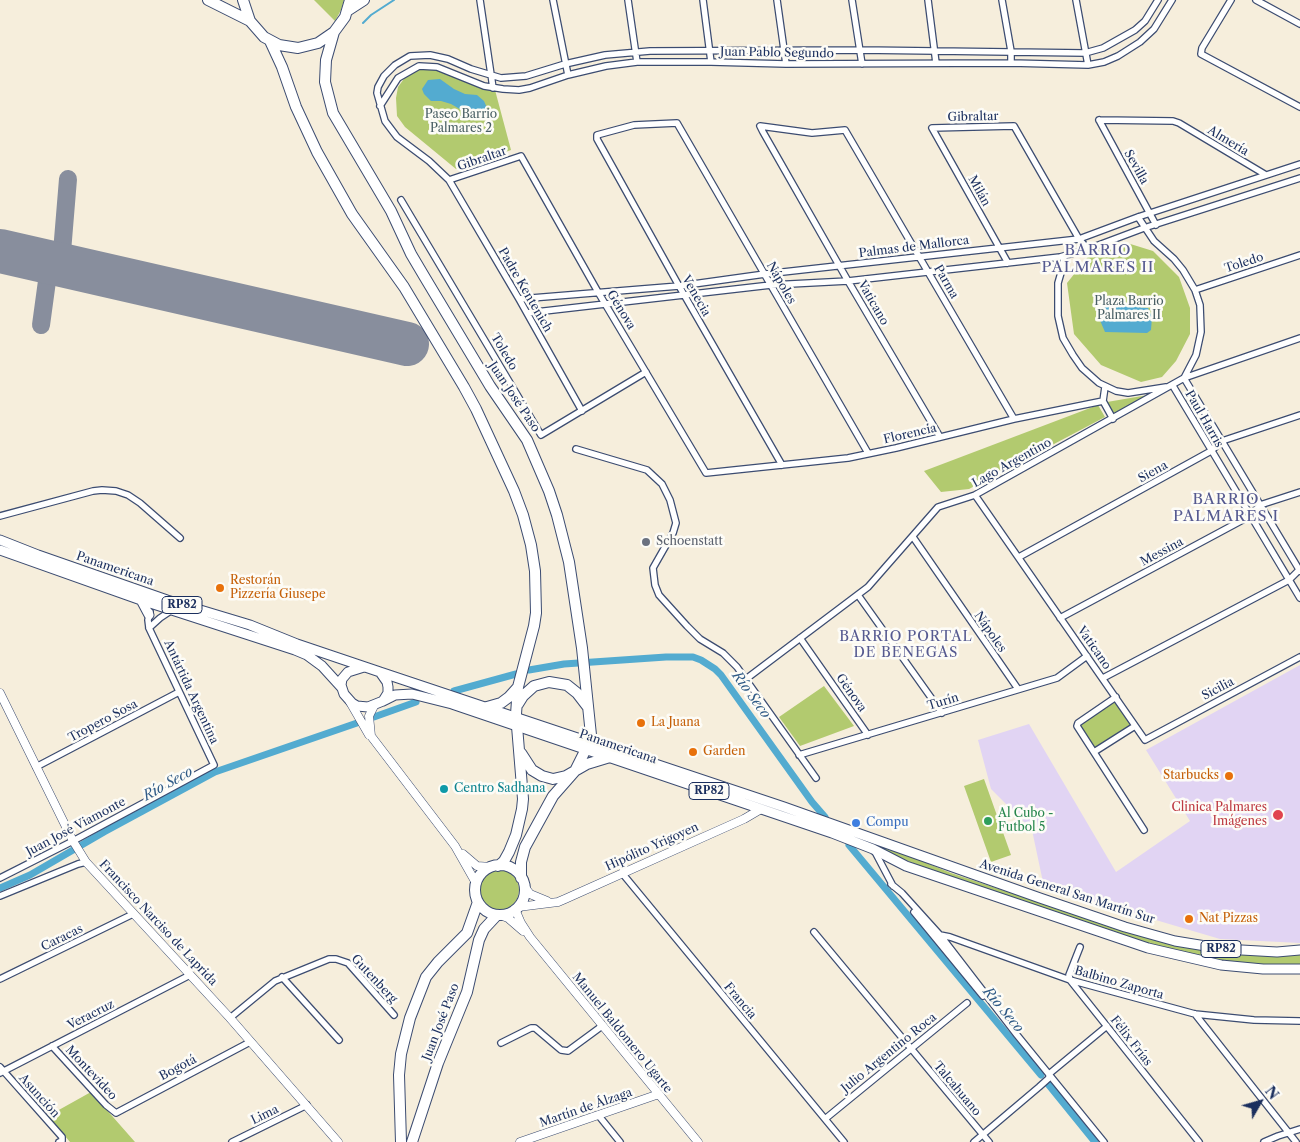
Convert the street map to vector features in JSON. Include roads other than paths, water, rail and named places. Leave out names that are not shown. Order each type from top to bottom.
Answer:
[{"type":"highway","points":[[208,0],[250,21]]},
{"type":"highway","points":[[243,0],[250,21],[258,32],[270,41],[288,47],[308,47],[326,39],[342,23],[350,0]]},
{"type":"highway","points":[[347,11],[364,0]]},
{"type":"highway","name":"Juan José Paso","points":[[334,32],[326,60],[325,82],[334,113],[391,211],[411,254],[490,386],[521,429],[536,456],[555,507],[565,543],[574,588],[582,648],[589,712],[588,745],[575,771],[553,796],[532,831],[522,856],[522,882]]},
{"type":"highway","points":[[270,41],[282,67],[296,107],[317,152],[352,214],[404,287],[476,408],[514,491],[531,545],[536,593],[534,626],[518,687],[516,721],[523,799],[522,809],[516,835],[504,861],[484,871],[476,883],[475,892],[478,902],[488,912],[498,915],[508,913],[517,908],[524,895],[522,882],[511,869],[495,866]]},
{"type":"highway","points":[[517,705],[523,696],[534,686],[543,682],[556,682],[573,689],[585,702],[589,712]]},
{"type":"highway","points":[[487,707],[501,703],[518,687]]},
{"type":"highway","points":[[518,748],[528,766],[542,776],[559,778],[587,764],[610,757]]},
{"type":"highway","points":[[401,1142],[398,1075],[410,1018],[426,977],[438,962],[467,934],[478,902]]},
{"type":"highway","name":"Juan José Paso","points":[[412,1142],[438,1063],[466,992],[479,940],[484,929],[498,915]]},
{"type":"main road","name":"Panamericana","points":[[0,540],[167,600],[250,625],[364,667],[487,707],[516,721]]},
{"type":"main road","name":"Panamericana","points":[[0,550],[141,600],[307,655],[322,666],[342,688],[348,699]]},
{"type":"main road","points":[[141,600],[149,615]]},
{"type":"main road","points":[[342,688],[342,679],[348,672],[364,667]]},
{"type":"main road","points":[[380,672],[388,687],[388,693],[383,701]]},
{"type":"main road","name":"Panamericana","points":[[374,706],[395,696],[419,694],[516,721],[830,827],[844,838],[873,849]]},
{"type":"main road","points":[[348,699],[357,706],[374,706]]},
{"type":"main road","name":"Panamericana","points":[[588,745],[610,757],[761,809],[830,827]]},
{"type":"main road","name":"Avenida General San Martín Sur","points":[[830,827],[850,831],[1040,898],[1144,932],[1206,946],[1260,952],[1300,950]]},
{"type":"main road","points":[[873,849],[906,866],[1148,948],[1205,962],[1258,968],[1300,969]]},
{"type":"main road","points":[[1055,917],[1058,904]]},
{"type":"main road","points":[[1205,962],[1206,946]]},
{"type":"street","points":[[480,0],[493,88]]},
{"type":"street","points":[[553,0],[568,75]]},
{"type":"street","points":[[628,0],[637,62]]},
{"type":"street","points":[[703,0],[712,62]]},
{"type":"street","points":[[777,0],[786,64]]},
{"type":"street","points":[[852,0],[862,64]]},
{"type":"street","points":[[928,0],[936,51],[936,63]]},
{"type":"street","points":[[1002,0],[1011,63]]},
{"type":"street","points":[[1076,0],[1088,64]]},
{"type":"street","name":"Juan Pablo Segundo","points":[[449,180],[429,161],[397,137],[385,121],[380,106],[378,86],[384,76],[410,56],[430,55],[448,59],[471,69],[501,78],[526,76],[604,55],[636,52],[860,50],[1085,53],[1103,48],[1135,30],[1145,21],[1153,3],[1158,0]]},
{"type":"street","name":"Juan Pablo Segundo","points":[[380,106],[398,78],[419,66],[437,67],[469,81],[493,88],[519,90],[568,75],[606,66],[637,62],[786,64],[1088,64],[1104,62],[1128,50],[1154,29],[1172,0]]},
{"type":"street","points":[[1231,0],[1202,48],[1201,54],[1300,107]]},
{"type":"street","points":[[1256,0],[1300,24]]},
{"type":"street","points":[[1153,3],[1164,12]]},
{"type":"street","name":"Almería","points":[[1098,120],[1173,121],[1266,176]]},
{"type":"street","name":"Sevilla","points":[[1098,120],[1156,225]]},
{"type":"street","name":"Nápoles","points":[[597,135],[634,125],[678,123],[868,453]]},
{"type":"street","name":"Parma","points":[[760,126],[812,133],[845,130],[1014,419]]},
{"type":"street","name":"Vaticano","points":[[760,126],[940,437]]},
{"type":"street","name":"Gibraltar","points":[[932,128],[1014,126],[1079,238]]},
{"type":"street","name":"Milán","points":[[932,128],[1008,263]]},
{"type":"street","name":"Venecia","points":[[597,135],[597,139],[684,296],[782,465]]},
{"type":"street","name":"Gibraltar","points":[[449,180],[521,156]]},
{"type":"street","name":"Génova","points":[[521,156],[598,292],[706,473]]},
{"type":"street","name":"Palmas de Mallorca","points":[[519,300],[679,286],[764,274],[1079,238],[1300,164]]},
{"type":"street","name":"Palmas de Mallorca","points":[[527,313],[771,285],[848,281],[1064,256],[1300,178]]},
{"type":"street","name":"Padre Kentenich","points":[[449,180],[582,411]]},
{"type":"street","name":"Toledo","points":[[401,200],[541,435],[646,372]]},
{"type":"street","name":"Paul Harris","points":[[1138,217],[1154,242],[1184,270],[1195,290],[1200,305],[1201,332],[1196,356],[1184,378],[1300,569]]},
{"type":"street","points":[[1079,238],[1088,249]]},
{"type":"street","name":"Toledo","points":[[1195,290],[1300,255]]},
{"type":"street","name":"Paul Harris","points":[[1064,256],[1058,283],[1058,316],[1063,338],[1073,355],[1082,368],[1105,386],[1116,391],[1128,393],[1173,386],[1300,598]]},
{"type":"street","name":"Lago Argentino","points":[[746,679],[868,587],[938,507],[975,495],[1173,386],[1184,378],[1300,338]]},
{"type":"street","points":[[1105,386],[1103,401],[1113,419]]},
{"type":"street","name":"Florencia","points":[[706,473],[848,458],[1014,419],[1103,401]]},
{"type":"street","name":"Siena","points":[[1019,557],[1211,451],[1222,441],[1300,415]]},
{"type":"street","points":[[576,449],[647,470],[662,484],[670,500],[676,523],[673,533],[653,568],[655,585],[659,595],[686,626],[712,647],[723,653],[738,667],[816,778]]},
{"type":"street","points":[[0,516],[92,492],[102,490],[116,491],[140,502],[180,538]]},
{"type":"street","name":"Messina","points":[[1060,618],[1250,516],[1260,505],[1300,492]]},
{"type":"street","name":"Vaticano","points":[[975,495],[1145,740]]},
{"type":"street","name":"Nápoles","points":[[912,536],[1018,689]]},
{"type":"street","points":[[1103,678],[1290,580],[1300,569]]},
{"type":"street","points":[[858,595],[942,713]]},
{"type":"street","points":[[149,615],[156,605],[167,600]]},
{"type":"street","points":[[149,628],[172,610]]},
{"type":"street","name":"Antártida Argentina","points":[[149,615],[149,628],[214,765]]},
{"type":"street","name":"Génova","points":[[800,638],[868,735]]},
{"type":"street","name":"Turín","points":[[799,754],[1057,678],[1087,656]]},
{"type":"street","name":"Sicilia","points":[[1145,740],[1300,657]]},
{"type":"street","name":"Tropero Sosa","points":[[36,767],[179,692]]},
{"type":"street","name":"Francisco Narciso de Laprida","points":[[0,693],[86,862],[230,1018],[338,1142]]},
{"type":"street","points":[[1116,697],[1076,726],[1144,830]]},
{"type":"street","points":[[348,699],[370,736],[376,742]]},
{"type":"street","points":[[374,706],[369,721],[371,736],[455,846],[476,883]]},
{"type":"street","points":[[1094,752],[1135,726]]},
{"type":"street","name":"Juan José Viamonte","points":[[0,878],[74,841],[214,765]]},
{"type":"street","name":"Hipólito Yrigoyen","points":[[517,908],[565,899],[761,809]]},
{"type":"street","points":[[455,846],[477,866],[495,866]]},
{"type":"street","points":[[873,849],[891,884],[1017,1035]]},
{"type":"street","points":[[0,896],[86,862]]},
{"type":"street","name":"Francia","points":[[622,873],[844,1142]]},
{"type":"street","points":[[522,882],[530,894],[551,903]]},
{"type":"street","points":[[891,884],[902,893],[940,935],[1017,1035],[1047,1079],[1104,1142]]},
{"type":"street","name":"Manuel Baldomero Ugarte","points":[[517,908],[521,923],[530,937],[698,1142]]},
{"type":"street","name":"Caracas","points":[[0,979],[133,914]]},
{"type":"street","name":"Manuel Baldomero Ugarte","points":[[498,915],[513,922],[530,937]]},
{"type":"street","name":"Talcahuano","points":[[814,932],[989,1142]]},
{"type":"street","name":"Balbino Zaporta","points":[[940,935],[1070,980],[1195,1014],[1254,1020],[1300,1021]]},
{"type":"street","points":[[1070,980],[1069,975],[1080,947]]},
{"type":"street","name":"Gutenberg","points":[[230,1018],[275,981],[329,959],[341,959],[348,962],[394,1015]]},
{"type":"street","name":"Veracruz","points":[[1,1071],[190,975]]},
{"type":"street","points":[[282,977],[339,1040]]},
{"type":"street","name":"Félix Frías","points":[[1070,980],[1199,1142]]},
{"type":"street","name":"Julio Argentino Roca","points":[[825,1119],[967,1003]]},
{"type":"street","points":[[1195,1014],[1296,1142]]},
{"type":"street","points":[[502,1043],[531,1028],[535,1028],[560,1050],[568,1051],[602,1026]]},
{"type":"street","points":[[974,1142],[1107,1026]]},
{"type":"street","name":"Bogotá","points":[[116,1112],[250,1042]]},
{"type":"street","name":"Montevideo","points":[[52,1046],[106,1105],[116,1112]]},
{"type":"street","name":"Asunción","points":[[1,1071],[61,1140]]},
{"type":"street","name":"Martín de Álzaga","points":[[520,1142],[659,1094]]},
{"type":"street","name":"Lima","points":[[232,1142],[307,1105]]},
{"type":"street","points":[[599,1116],[620,1142]]},
{"type":"street","points":[[1264,1142],[1300,1129]]},
{"type":"water","points":[[440,79],[465,94],[477,95],[484,101],[487,108],[482,114],[470,115],[451,104],[431,101],[422,89],[428,80]]},
{"type":"water","points":[[1105,304],[1148,308],[1152,317],[1151,330],[1147,333],[1105,332],[1099,318],[1101,307]]},
{"type":"waterway","points":[[363,23],[371,15],[394,0]]},
{"type":"waterway","name":"Río Seco","points":[[529,670],[564,664],[666,657],[693,657],[701,660],[721,675],[812,802],[825,817]]},
{"type":"waterway","name":"Río Seco","points":[[454,691],[516,674]]},
{"type":"waterway","name":"Río Seco","points":[[374,717],[416,702]]},
{"type":"waterway","name":"Río Seco","points":[[0,888],[30,875],[104,832],[215,772],[357,723]]},
{"type":"waterway","name":"Río Seco","points":[[849,845],[1041,1075]]},
{"type":"waterway","name":"Río Seco","points":[[1048,1084],[1095,1142]]},
{"type":"place","name":"Schoenstatt","points":[[646,542]]},
{"type":"place","name":"Restorán Pizzería Giusepe","points":[[220,588]]},
{"type":"place","name":"La Juana","points":[[641,723]]},
{"type":"place","name":"Garden","points":[[693,752]]},
{"type":"place","name":"Starbucks","points":[[1229,776]]},
{"type":"place","name":"Centro Sadhana","points":[[444,789]]},
{"type":"place","name":"Clinica Palmares Imágenes","points":[[1278,815]]},
{"type":"place","name":"Al Cubo - Futbol 5","points":[[988,821]]},
{"type":"place","name":"Compu","points":[[856,823]]},
{"type":"place","name":"Nat Pizzas","points":[[1189,919]]},
{"type":"district","name":"BARRIO PALMARES II","points":[[1098,260]]},
{"type":"district","name":"BARRIO PALMARES I","points":[[1226,508]]},
{"type":"district","name":"BARRIO PORTAL DE BENEGAS","points":[[906,646]]},
{"type":"park label","name":"Paseo Barrio Palmares 2","points":[[461,122]]},
{"type":"park label","name":"Plaza Barrio Palmares II","points":[[1129,309]]}]
